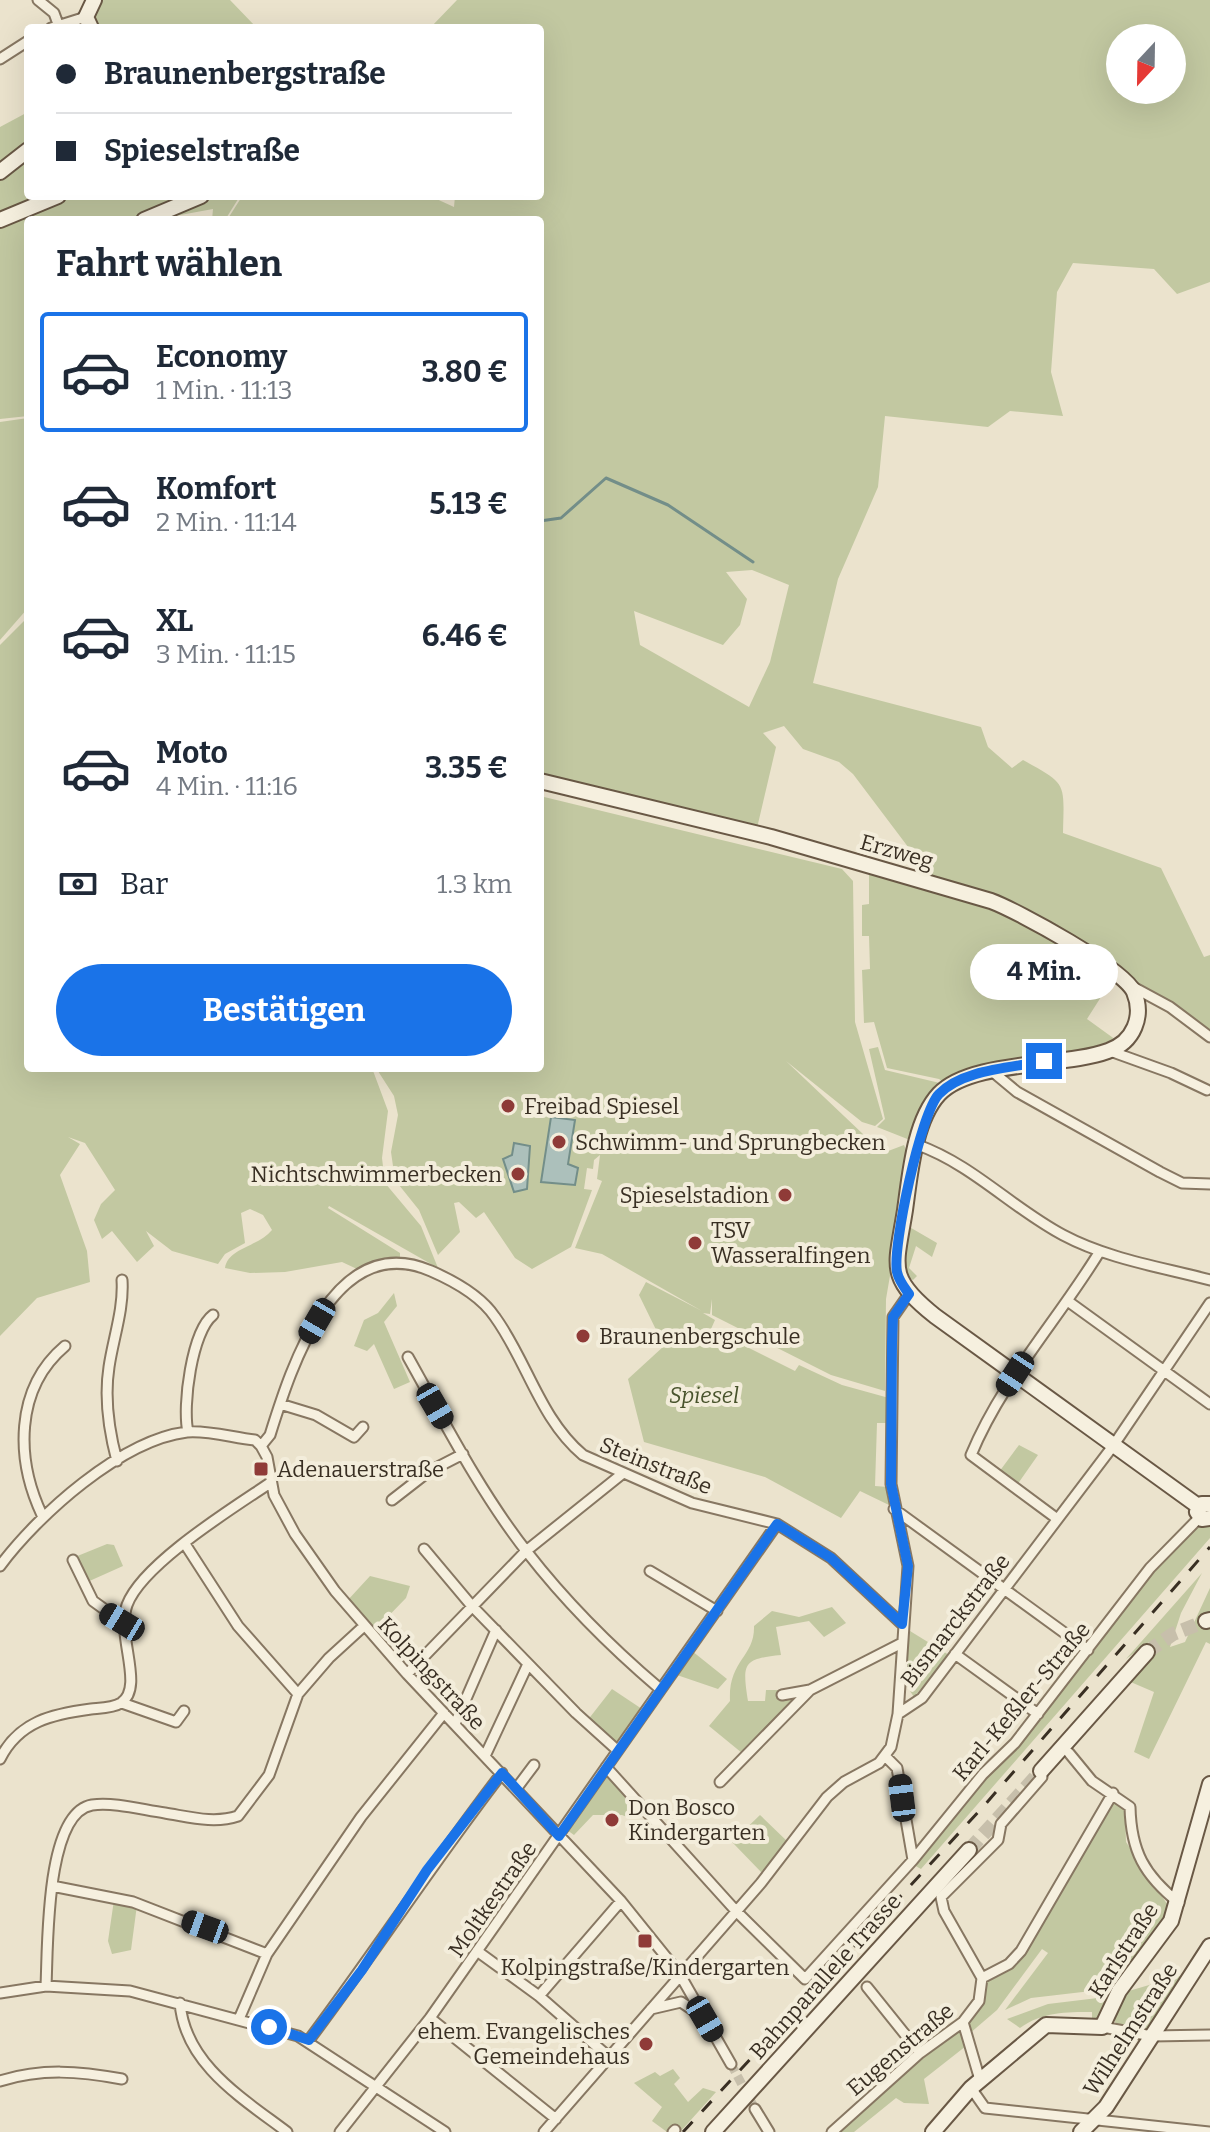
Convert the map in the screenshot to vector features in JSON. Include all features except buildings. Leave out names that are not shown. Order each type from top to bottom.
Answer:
[{"type":"street","points":[[38,0],[54,13],[54,24]]},
{"type":"street","points":[[88,23],[94,0]]},
{"type":"street","points":[[0,59],[24,44]]},
{"type":"street","points":[[0,172],[24,153]]},
{"type":"street","points":[[0,220],[48,200]]},
{"type":"street","points":[[154,216],[192,200]]},
{"type":"street","name":"Erzweg","points":[[544,782],[771,837],[1015,910],[1131,987],[1170,1007],[1210,1037]]},
{"type":"street","points":[[1110,1051],[1133,1031],[1140,1013],[1131,987]]},
{"type":"street","points":[[1205,1512],[914,1298],[896,1270],[925,1116],[938,1095],[964,1079],[1110,1051],[1207,1090]]},
{"type":"street","points":[[993,1072],[1017,1092],[1160,1172],[1182,1183],[1210,1184]]},
{"type":"street","points":[[918,1145],[960,1164],[1064,1236],[1100,1251],[1210,1280]]},
{"type":"street","points":[[1056,1518],[971,1455],[1015,1374],[1069,1302],[1100,1251]]},
{"type":"street","name":"Steinstraße","points":[[280,1404],[289,1374],[317,1321],[341,1289],[359,1274],[389,1264],[410,1264],[440,1275],[481,1302],[496,1318],[543,1406],[570,1445],[583,1455],[692,1503],[777,1524],[831,1558],[902,1624]]},
{"type":"street","points":[[117,1461],[108,1412],[108,1371],[123,1295],[122,1280]]},
{"type":"street","points":[[898,1714],[900,1644],[908,1566],[891,1484],[893,1317],[914,1298]]},
{"type":"street","points":[[1069,1302],[1210,1404]]},
{"type":"street","name":"Bismarckstraße","points":[[886,1757],[898,1714],[922,1698],[1113,1446],[1210,1303]]},
{"type":"street","points":[[188,1432],[186,1395],[203,1322],[213,1315]]},
{"type":"street","points":[[42,1515],[24,1462],[22,1432],[28,1404],[40,1379],[65,1346]]},
{"type":"street","points":[[408,1357],[463,1454],[526,1551],[633,1665],[659,1688]]},
{"type":"street","points":[[0,1566],[42,1515],[117,1461],[150,1444],[188,1432],[255,1440],[261,1446],[270,1435],[280,1404],[316,1415],[354,1437],[363,1427]]},
{"type":"street","name":"Kolpingstraße","points":[[261,1446],[267,1457],[270,1483],[295,1534],[364,1626],[621,1901],[679,1973],[731,2064]]},
{"type":"street","points":[[392,1500],[428,1472],[463,1454]]},
{"type":"street","points":[[407,1674],[526,1551],[622,1474]]},
{"type":"street","points":[[122,1703],[131,1692],[133,1679],[122,1622],[129,1600],[143,1580],[185,1544],[270,1483]]},
{"type":"street","points":[[894,1509],[1088,1650]]},
{"type":"street","name":"Karl-Keßler-Straße","points":[[736,1911],[805,1979],[913,1860],[983,1774],[1038,1714],[1150,1568],[1205,1512]]},
{"type":"street","name":"Moltkestraße","points":[[340,2132],[430,2018],[777,1524]]},
{"type":"street","points":[[185,1544],[238,1626],[298,1694]]},
{"type":"street","points":[[424,1549],[471,1605],[617,1750]]},
{"type":"street","points":[[73,1560],[93,1601],[122,1622]]},
{"type":"street","points":[[650,1571],[717,1611]]},
{"type":"street","points":[[46,1986],[52,1886],[69,1820],[77,1811],[91,1805],[214,1821],[238,1816],[269,1775],[298,1694],[329,1658],[364,1626]]},
{"type":"street","points":[[455,1724],[496,1630]]},
{"type":"street","points":[[782,1695],[810,1690],[900,1644]]},
{"type":"street","points":[[1113,1793],[1021,1951],[1009,1964],[982,1978],[944,1911],[941,1897],[998,1840],[1001,1824],[1147,1652]]},
{"type":"street","points":[[955,1654],[1038,1714]]},
{"type":"street","points":[[485,1756],[528,1664]]},
{"type":"street","points":[[720,1782],[810,1690]]},
{"type":"street","points":[[0,1759],[12,1739],[38,1721],[122,1703],[176,1722],[184,1711]]},
{"type":"street","points":[[239,2019],[267,1954],[359,1820],[444,1713]]},
{"type":"street","points":[[1069,1753],[1092,1781],[1130,1807],[1135,1852],[1159,1885],[1179,1903]]},
{"type":"street","points":[[544,2132],[736,1911],[836,1787],[886,1757],[897,1768],[913,1860]]},
{"type":"street","points":[[516,1789],[534,1765]]},
{"type":"street","points":[[606,1767],[736,1911]]},
{"type":"street","points":[[309,2040],[362,1970],[427,1870],[502,1773]]},
{"type":"street","name":"Karlstraße","points":[[933,2132],[975,2084],[1046,2025],[1102,2027],[1119,1991],[1161,1939],[1179,1903],[1210,1784]]},
{"type":"street","name":"Bahnparallele Trasse","points":[[713,2132],[969,1850]]},
{"type":"street","points":[[52,1886],[133,1902],[267,1954]]},
{"type":"street","points":[[539,1996],[621,1901]]},
{"type":"street","name":"Wilhelmstraße","points":[[1081,2132],[1095,2119],[1210,1946]]},
{"type":"street","points":[[477,1951],[539,1996],[610,2058]]},
{"type":"street","name":"Eugenstraße","points":[[832,2132],[920,2053],[963,2022],[979,2001],[982,1978]]},
{"type":"street","points":[[0,1993],[46,1986],[99,1986],[180,2003],[309,2040],[440,2131]]},
{"type":"street","points":[[867,1987],[920,2053]]},
{"type":"street","points":[[650,2009],[681,2002],[705,2019]]},
{"type":"street","points":[[180,2003],[186,2036],[210,2069],[232,2091],[287,2132]]},
{"type":"street","points":[[430,2018],[556,2119]]},
{"type":"street","points":[[963,2022],[975,2084],[985,2108],[1209,2132]]},
{"type":"street","points":[[1102,2027],[1152,2036],[1210,2035]]},
{"type":"street","points":[[0,2081],[30,2071],[62,2070],[122,2079]]},
{"type":"street","points":[[755,2109],[769,2132]]},
{"type":"green space","points":[[99,0],[230,0],[253,24],[94,24]]},
{"type":"green space","points":[[457,0],[1210,0],[1210,282],[1177,294],[1154,269],[1073,263],[1057,292],[1051,372],[1063,416],[1010,411],[988,427],[885,416],[878,487],[838,579],[813,683],[981,727],[988,747],[1012,768],[1023,760],[1056,781],[1063,794],[1063,833],[1161,868],[1204,957],[1210,955],[1210,1033],[1040,920],[933,880],[853,774],[839,762],[803,749],[784,726],[763,733],[776,747],[757,828],[544,777],[544,216],[230,216],[240,200],[439,200],[454,207],[455,200],[544,200],[544,24],[434,24]],"holes":[[[752,570],[789,585],[770,662],[749,707],[640,645],[634,611],[723,645],[740,625],[747,599],[726,572]]]},
{"type":"green space","points":[[24,114],[24,153],[16,169],[24,162],[24,200],[238,200],[228,216],[212,216],[213,209],[175,216],[24,216],[24,416],[0,419],[0,127]]},
{"type":"green space","points":[[24,419],[24,613],[0,640],[0,422]]},
{"type":"green space","points":[[24,621],[24,1072],[373,1072],[388,1111],[382,1158],[385,1183],[421,1226],[438,1268],[329,1206],[400,1253],[400,1259],[357,1269],[342,1262],[285,1272],[250,1273],[225,1268],[232,1256],[272,1230],[263,1215],[250,1209],[241,1213],[245,1243],[225,1254],[218,1264],[172,1251],[146,1231],[154,1246],[137,1262],[112,1231],[102,1239],[94,1220],[101,1204],[115,1190],[85,1143],[68,1137],[80,1144],[60,1175],[87,1251],[90,1282],[37,1298],[0,1336],[0,645]]},
{"type":"green space","name":"Spiesel","points":[[544,797],[842,869],[853,881],[855,1022],[883,1119],[875,1126],[862,1122],[786,1061],[883,1153],[904,1145],[910,1159],[886,1299],[885,1391],[831,1375],[712,1315],[712,1299],[710,1314],[703,1313],[715,1320],[711,1329],[795,1371],[799,1365],[842,1385],[889,1398],[889,1423],[877,1423],[875,1486],[888,1487],[889,1505],[860,1491],[841,1518],[765,1477],[644,1442],[628,1379],[664,1346],[639,1295],[646,1282],[702,1311],[602,1254],[575,1248],[602,1181],[597,1179],[600,1155],[594,1160],[593,1169],[587,1168],[584,1189],[592,1190],[571,1247],[532,1269],[515,1258],[484,1212],[476,1218],[459,1202],[454,1203],[460,1232],[438,1255],[419,1210],[395,1180],[391,1152],[398,1115],[394,1096],[379,1072],[544,1072]]},
{"type":"green space","points":[[869,872],[1013,913],[1113,978],[1087,1019],[1116,1040],[1087,1053],[946,1084],[939,1079],[887,1068],[874,1022],[864,1023],[862,970],[870,969],[869,936],[862,936],[862,905],[869,904]]},
{"type":"green space","points":[[878,1047],[885,1070],[944,1084],[915,1142],[877,1127],[885,1119],[869,1049]]},
{"type":"green space","points":[[906,1225],[937,1243],[932,1257],[916,1246],[909,1268],[917,1276],[913,1280],[908,1277],[902,1264]]},
{"type":"green space","points":[[394,1293],[397,1306],[384,1322],[410,1382],[394,1389],[374,1344],[367,1351],[354,1346],[364,1320],[378,1313]]},
{"type":"green space","points":[[1019,1445],[1038,1455],[1017,1485],[999,1472]]},
{"type":"green space","points":[[1210,1523],[1210,1538],[921,1869],[912,1864],[1151,1569],[1199,1527]]},
{"type":"green space","points":[[107,1544],[114,1545],[123,1566],[85,1583],[75,1557]]},
{"type":"green space","points":[[1202,1573],[1181,1613],[1170,1647],[1185,1642],[1210,1588],[1210,1644],[1206,1642],[1149,1759],[1134,1752],[1154,1692],[1126,1680],[1157,1652],[1149,1642],[1126,1659]]},
{"type":"green space","points":[[370,1576],[410,1586],[406,1598],[373,1632],[347,1601]]},
{"type":"green space","points":[[832,1607],[846,1623],[824,1637],[809,1621],[776,1627],[781,1655],[752,1661],[748,1665],[745,1678],[748,1701],[765,1701],[766,1690],[780,1690],[781,1698],[801,1695],[742,1753],[709,1726],[730,1701],[733,1676],[750,1645],[754,1626],[772,1611],[799,1617]]},
{"type":"green space","points":[[910,1631],[949,1655],[914,1697],[904,1682]]},
{"type":"green space","points":[[692,1651],[727,1679],[718,1689],[674,1674]]},
{"type":"green space","points":[[612,1689],[642,1709],[617,1747],[587,1721]]},
{"type":"green space","points":[[607,1772],[641,1809],[632,1819],[622,1815],[593,1815],[574,1835],[567,1830]]},
{"type":"green space","points":[[1114,1800],[1125,1811],[1126,1842],[1171,1910],[1117,1988],[1031,1998],[1005,2010],[1048,1953],[1042,1949],[997,2010],[969,2034],[970,2013],[979,1990],[991,1975],[1025,1954]]},
{"type":"green space","points":[[760,1815],[789,1843],[763,1874],[732,1842]]},
{"type":"green space","points":[[114,1900],[137,1905],[131,1950],[112,1954],[108,1941]]},
{"type":"green space","points":[[1190,1973],[1151,2033],[1116,2024],[1113,2016],[1122,1993]]},
{"type":"green space","points":[[1106,1997],[1100,2016],[1092,2023],[1092,2012],[1046,2016],[1020,2028],[1007,2019],[1048,2004]]},
{"type":"green space","points":[[962,2025],[966,2046],[924,2079],[929,2104],[904,2103],[896,2098],[854,2132],[834,2132],[921,2054]]},
{"type":"green space","points":[[673,2069],[680,2078],[674,2084],[688,2102],[703,2088],[716,2092],[680,2132],[667,2132],[652,2121],[662,2107],[634,2083],[655,2072],[660,2076]]},
{"type":"shaded area","name":"Schwimm- und Sprungbecken","points":[[551,1117],[575,1120],[568,1164],[578,1168],[575,1185],[541,1182]]},
{"type":"shaded area","name":"Nichtschwimmerbecken","points":[[514,1143],[530,1146],[527,1189],[514,1192],[503,1159],[512,1155]]},
{"type":"waterway","points":[[544,520],[561,518],[606,478],[668,505],[753,562]]},
{"type":"tunnel","points":[[1147,1652],[1173,1634],[1206,1621]]},
{"type":"tunnel","points":[[969,1850],[1041,1771]]},
{"type":"tunnel","points":[[731,2064],[755,2109]]},
{"type":"railway","points":[[683,2132],[982,1808],[1210,1547]]},
{"type":"place","name":"Freibad Spiesel","points":[[508,1106]]},
{"type":"place","name":"Schwimm- und Sprungbecken","points":[[559,1142]]},
{"type":"place","name":"Nichtschwimmerbecken","points":[[518,1174]]},
{"type":"place","name":"Spieselstadion","points":[[785,1195]]},
{"type":"place","name":"TSV Wasseralfingen","points":[[695,1243]]},
{"type":"place","name":"Braunenbergschule","points":[[583,1336]]},
{"type":"place","name":"Adenauerstraße","points":[[261,1469]]},
{"type":"place","name":"Don Bosco Kindergarten","points":[[612,1820]]},
{"type":"place","name":"Kolpingstraße/Kindergarten","points":[[645,1941]]},
{"type":"place","name":"ehem. Evangelisches Gemeindehaus","points":[[646,2044]]},
{"type":"route","points":[[269,2027],[309,2040],[362,1970],[427,1870],[502,1773],[559,1836],[659,1688],[777,1524],[831,1558],[902,1624],[908,1566],[891,1484],[893,1317],[909,1294],[896,1270],[906,1203],[925,1116],[938,1095],[951,1085],[964,1079],[1044,1061]]}]
